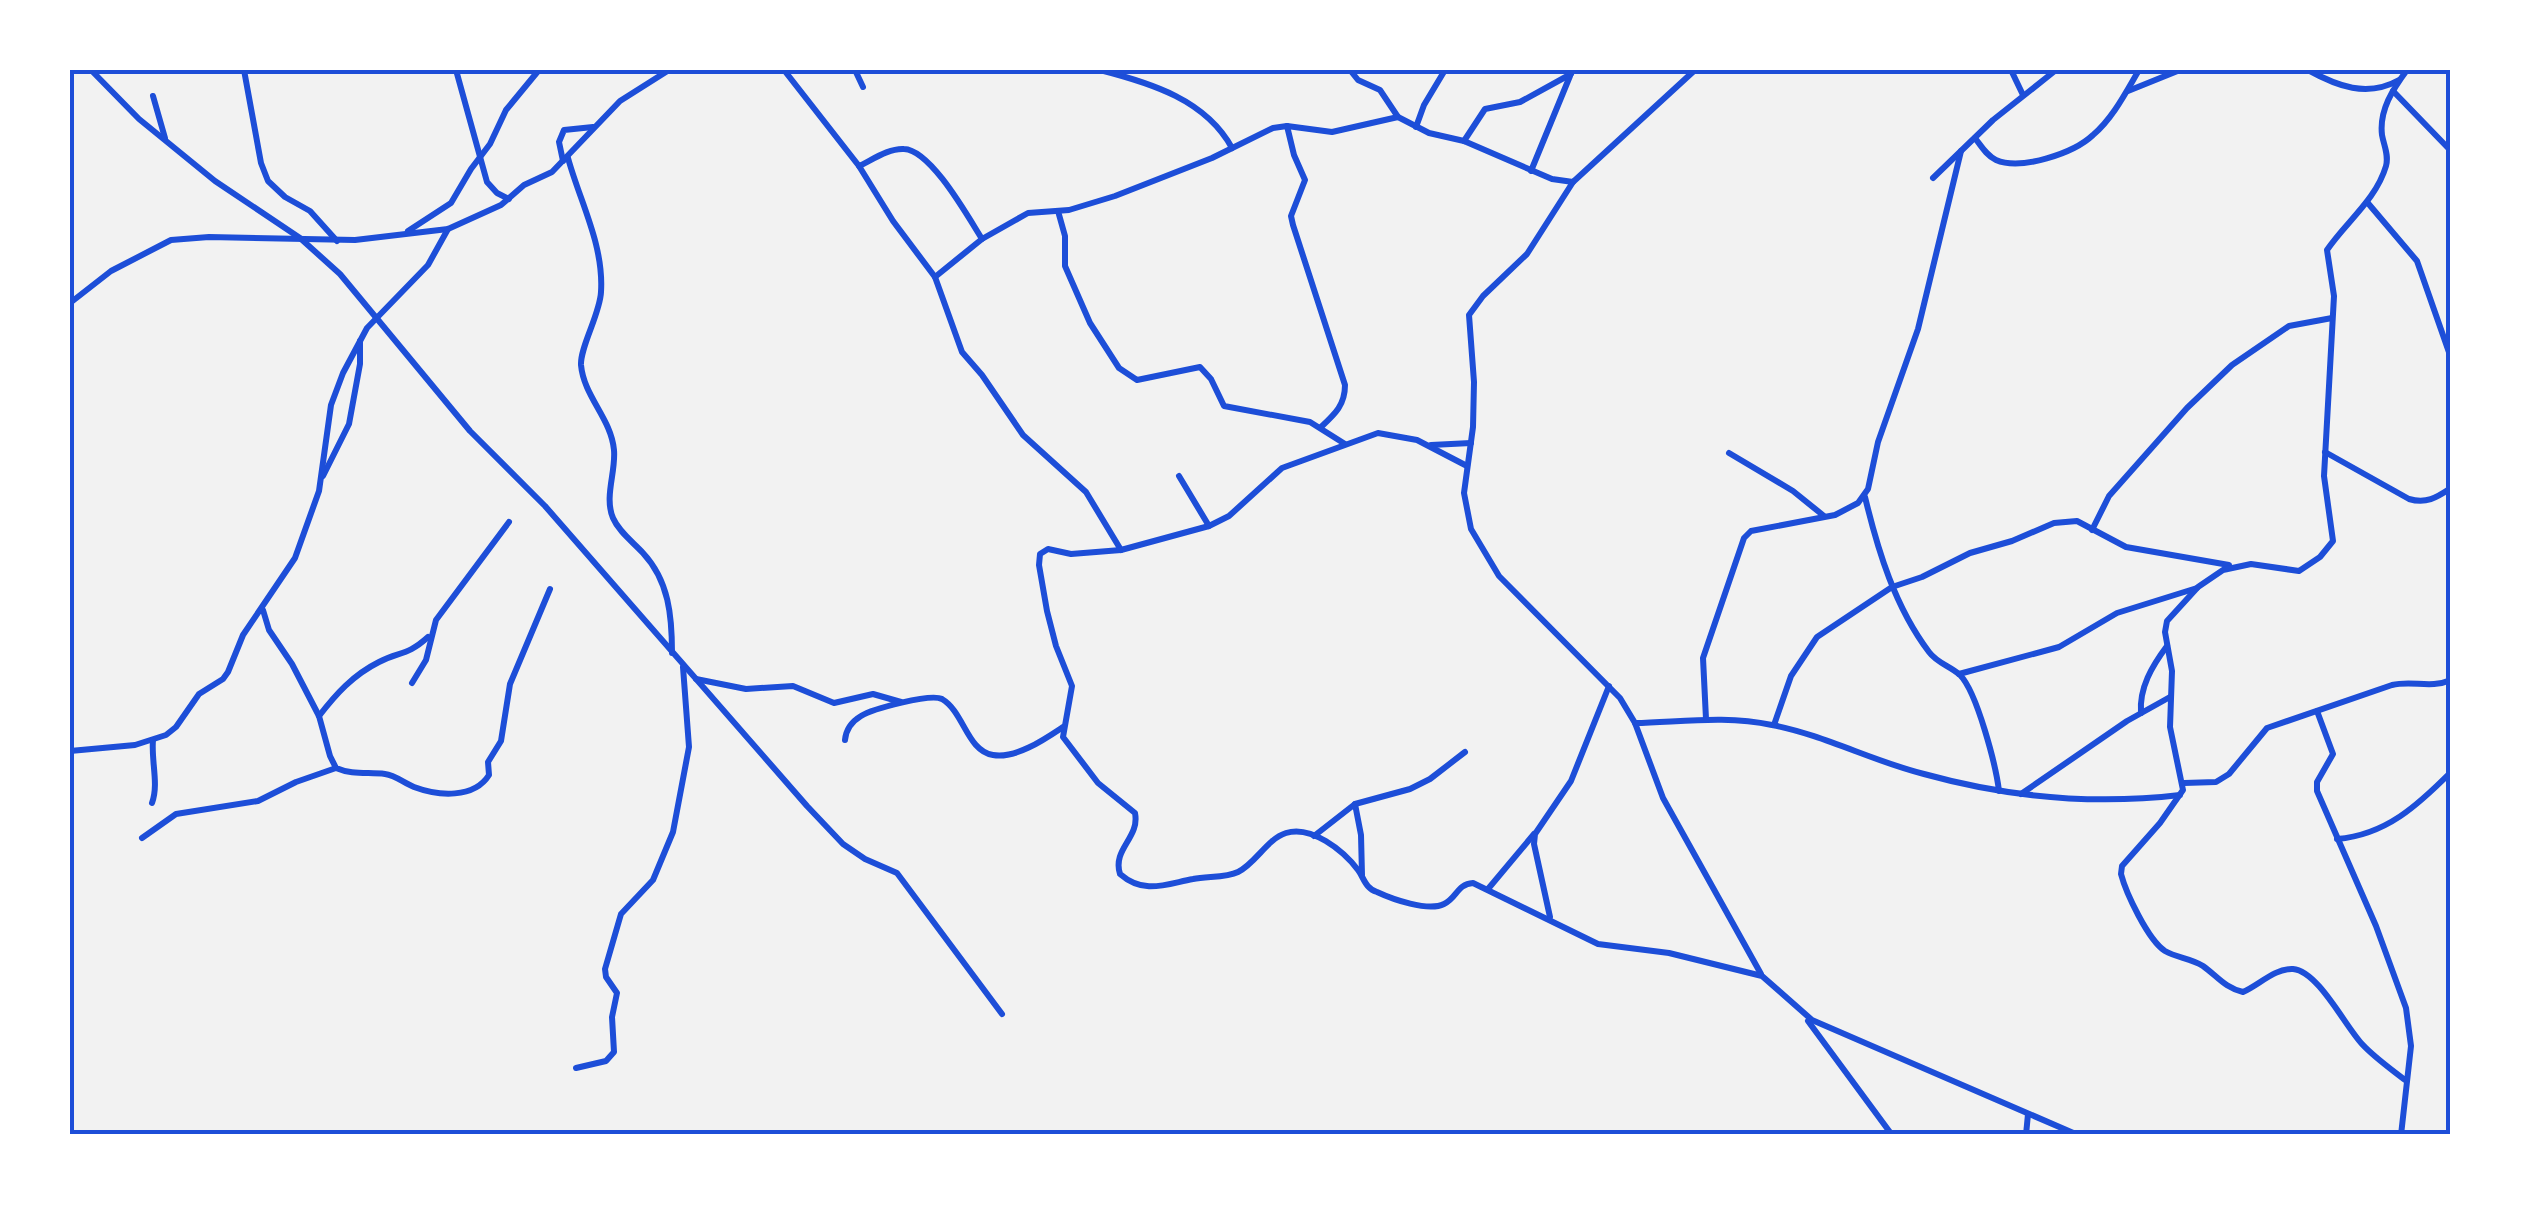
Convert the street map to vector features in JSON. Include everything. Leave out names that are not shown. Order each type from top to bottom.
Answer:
[{"type":"street","points":[[92,70],[139,119],[215,181],[300,238],[340,274],[470,431],[526,485],[843,844],[896,874],[1002,1014]]},
{"type":"street","points":[[244,70],[268,181],[310,211],[338,241]]},
{"type":"street","points":[[456,70],[473,122],[479,159],[492,188],[508,199]]},
{"type":"street","points":[[407,232],[451,204],[490,144],[506,110],[539,70]]},
{"type":"street","points":[[70,304],[111,271],[171,240],[338,241],[448,229],[508,199],[566,159],[620,102],[669,70]]},
{"type":"street","points":[[784,70],[859,166],[893,221],[936,278],[962,352],[1023,435],[1086,492],[1122,550]]},
{"type":"street","points":[[855,70],[863,86]]},
{"type":"street","points":[[1100,70],[1155,86],[1207,114],[1224,132],[1232,148]]},
{"type":"street","points":[[1350,70],[1358,80],[1376,86],[1398,117],[1416,127],[1464,141],[1563,183],[1573,182]]},
{"type":"street","points":[[1416,127],[1445,70]]},
{"type":"street","points":[[1695,70],[1573,182],[1527,254],[1469,315],[1474,382],[1466,511],[1471,529],[1499,576],[1609,686],[1635,723],[1663,798],[1762,976],[1801,1012],[1892,1135]]},
{"type":"street","points":[[2012,70],[2023,95]]},
{"type":"street","points":[[1932,178],[2056,70]]},
{"type":"street","points":[[1974,138],[1993,160],[2056,156],[2080,146],[2095,134],[2139,70]]},
{"type":"street","points":[[2127,91],[2180,70]]},
{"type":"street","points":[[2308,70],[2345,87],[2363,90],[2400,80]]},
{"type":"street","points":[[1774,725],[1792,676],[1809,646],[1892,587],[2054,523],[2076,522],[2126,546],[2236,566],[2258,564],[2297,571],[2308,567],[2328,548],[2333,530],[2324,492],[2324,452],[2333,279],[2326,250],[2367,202],[2387,162],[2382,120],[2393,91],[2407,70]]},
{"type":"street","points":[[1464,141],[1486,108],[1520,102],[1571,72]]},
{"type":"street","points":[[1531,171],[1571,72]]},
{"type":"street","points":[[2393,91],[2451,151]]},
{"type":"street","points":[[153,96],[166,141]]},
{"type":"street","points":[[936,278],[982,240],[1036,210],[1058,211],[1115,196],[1272,128],[1332,132],[1398,117]]},
{"type":"street","points":[[1287,126],[1305,180],[1291,216],[1293,225],[1345,385],[1339,410],[1321,426]]},
{"type":"street","points":[[594,127],[564,130],[559,142],[592,226],[600,274],[601,293],[581,369],[590,395],[607,422],[615,452],[609,503],[612,516],[659,577],[669,600],[672,653]]},
{"type":"street","points":[[859,166],[898,148],[919,154],[958,201],[982,240]]},
{"type":"street","points":[[1962,151],[1918,330],[1878,442],[1865,496],[1892,587],[1930,654],[1959,674],[1970,694],[1990,747],[1999,791]]},
{"type":"street","points":[[2367,202],[2416,262],[2451,358]]},
{"type":"street","points":[[1058,211],[1068,274],[1090,324],[1126,376],[1151,379],[1196,366],[1207,373],[1224,406],[1300,419],[1321,426],[1345,444]]},
{"type":"street","points":[[321,478],[330,405],[360,340],[377,315],[428,265],[448,229]]},
{"type":"street","points":[[2092,530],[2109,496],[2186,408],[2232,365],[2288,326],[2332,318]]},
{"type":"street","points":[[2441,334],[2451,328]]},
{"type":"street","points":[[70,751],[153,740],[176,727],[199,694],[223,679],[235,660],[243,635],[295,558],[321,478],[349,424],[360,364],[360,340]]},
{"type":"street","points":[[1467,466],[1430,445],[1384,432],[1282,468],[1229,516],[1209,526],[1122,550],[1071,554],[1048,550],[1040,554],[1046,611],[1072,686],[1065,741],[1093,777],[1134,813],[1135,831],[1118,860],[1118,870],[1128,880],[1158,888],[1232,874],[1242,870],[1283,834],[1297,832],[1331,845],[1379,894],[1434,906],[1445,904],[1466,884],[1488,888],[1598,944],[1684,956],[1762,976]]},
{"type":"street","points":[[1430,445],[1471,443]]},
{"type":"street","points":[[2324,452],[2421,502],[2451,488]]},
{"type":"street","points":[[1729,454],[1825,517]]},
{"type":"street","points":[[1179,476],[1209,526]]},
{"type":"street","points":[[1706,719],[1703,658],[1744,538],[1752,531],[1848,510],[1865,496]]},
{"type":"street","points":[[412,683],[426,660],[430,634],[442,611],[509,522]]},
{"type":"street","points":[[2236,566],[2211,576],[2166,621],[2172,670],[2172,738],[2184,783],[2180,795],[2122,866],[2120,874],[2132,902],[2159,946],[2168,953],[2200,964],[2231,989],[2243,992],[2279,971],[2300,970],[2317,983],[2364,1047],[2406,1080]]},
{"type":"street","points":[[142,838],[176,814],[258,801],[336,768],[390,774],[424,790],[447,793],[479,786],[488,774],[487,763],[502,741],[510,684],[550,588]]},
{"type":"street","points":[[1959,674],[2059,647],[2117,613],[2198,588]]},
{"type":"street","points":[[263,609],[269,630],[292,664],[318,716],[336,768]]},
{"type":"street","points":[[318,716],[357,675],[383,660],[404,655],[430,634]]},
{"type":"street","points":[[2141,713],[2142,694],[2150,672],[2167,645]]},
{"type":"street","points":[[576,1068],[606,1061],[614,1052],[612,1016],[616,993],[605,969],[621,914],[656,875],[674,832],[689,747],[683,666]]},
{"type":"street","points":[[694,679],[746,689],[792,686],[842,704],[873,694],[904,703]]},
{"type":"street","points":[[2184,783],[2216,782],[2236,767],[2267,728],[2402,683],[2427,686],[2451,680]]},
{"type":"street","points":[[1488,888],[1535,834],[1571,782],[1609,686]]},
{"type":"street","points":[[845,740],[850,726],[863,714],[934,696],[960,718],[979,748],[994,756],[1026,748],[1064,726]]},
{"type":"street","points":[[2021,794],[2170,696]]},
{"type":"street","points":[[2316,711],[2333,754],[2316,791],[2376,926],[2406,1008],[2411,1046],[2400,1135]]},
{"type":"street","points":[[1635,723],[1706,719],[1774,725],[1924,774],[2021,794],[2115,800],[2180,795]]},
{"type":"street","points":[[152,803],[156,791],[153,740]]},
{"type":"street","points":[[1314,836],[1355,804],[1410,789],[1430,779],[1464,752]]},
{"type":"street","points":[[2338,839],[2361,837],[2384,827],[2425,798],[2451,772]]},
{"type":"street","points":[[1355,804],[1361,834],[1362,876]]},
{"type":"street","points":[[1535,834],[1550,918]]},
{"type":"street","points":[[1801,1012],[2078,1135]]},
{"type":"street","points":[[2026,1135],[2028,1114]]}]
